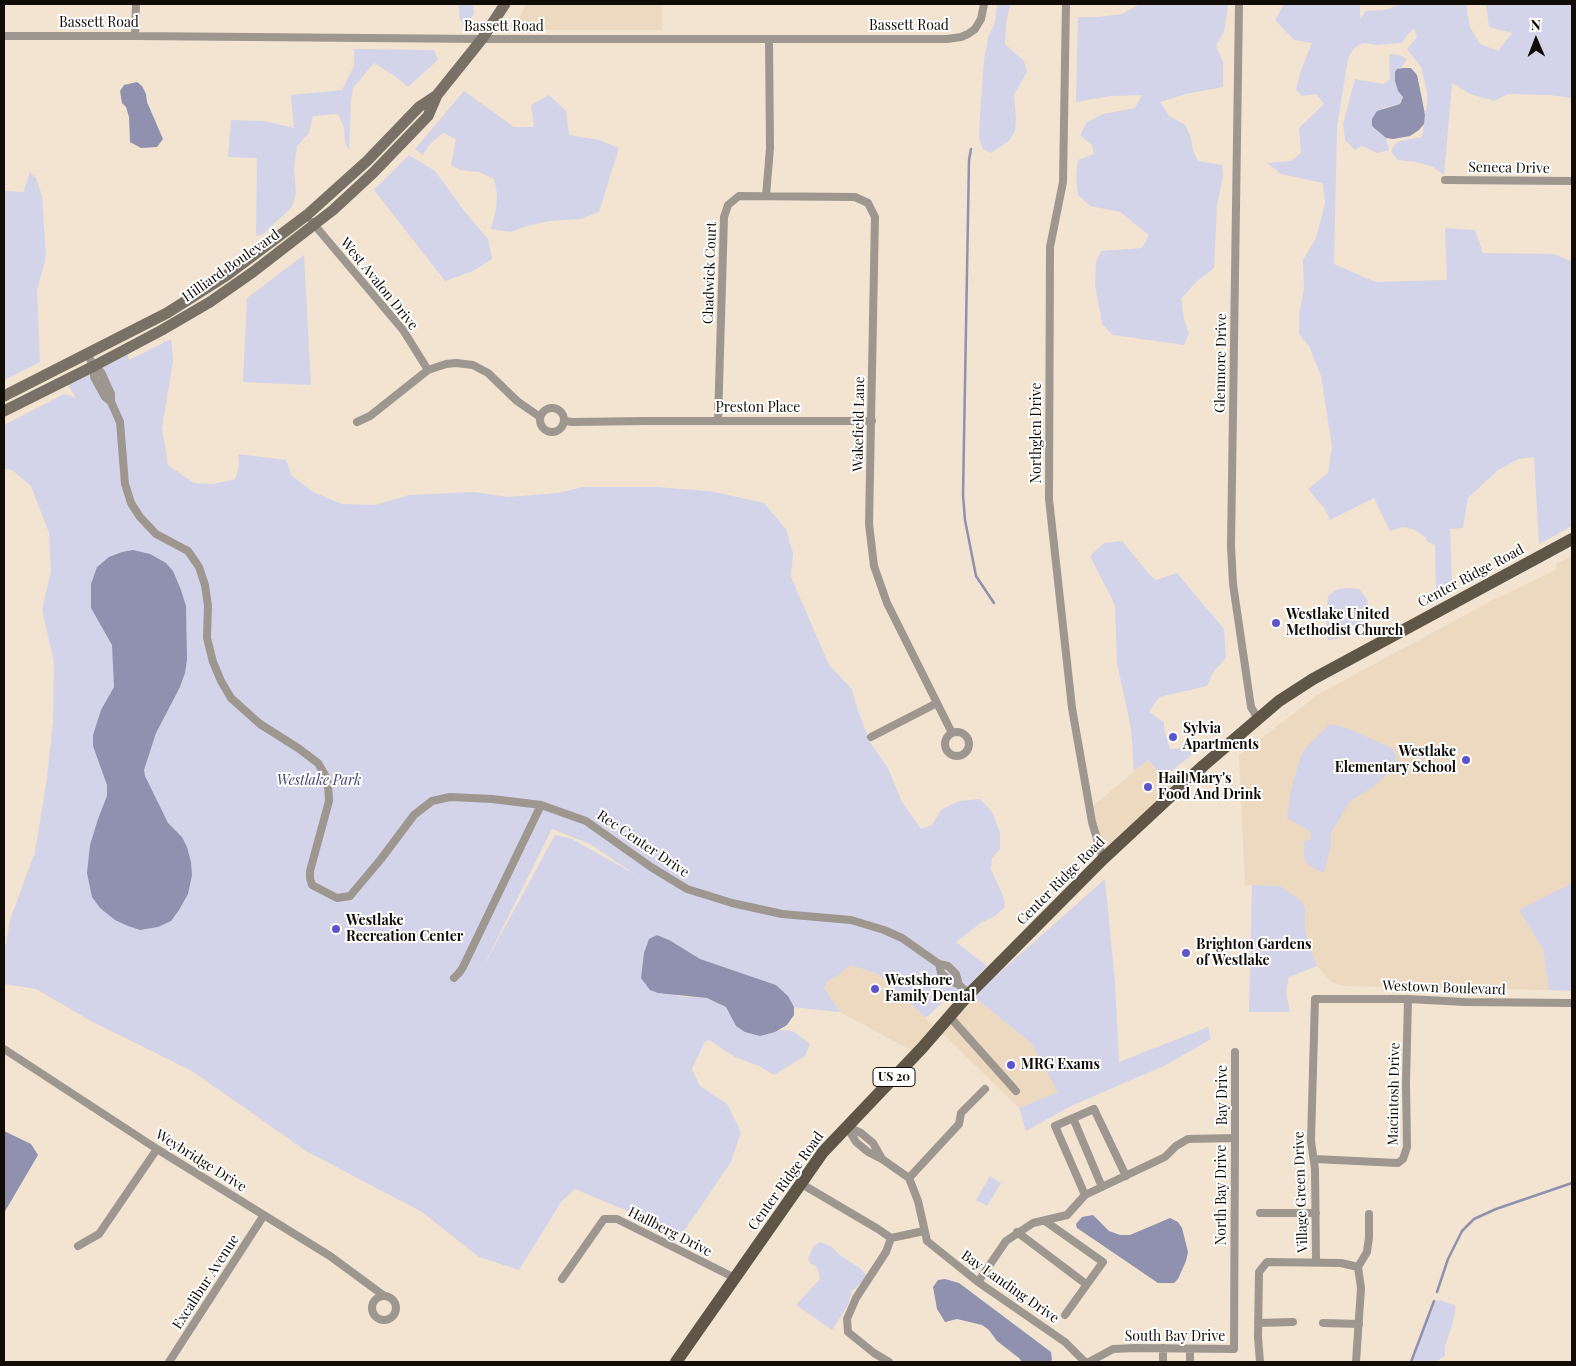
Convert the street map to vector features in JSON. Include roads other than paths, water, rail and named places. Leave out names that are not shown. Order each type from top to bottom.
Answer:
[{"type":"main road","name":"Hilliard Boulevard","points":[[4,411],[162,330],[210,302],[253,272],[311,220],[419,107],[437,95],[482,39],[505,4]]},
{"type":"main road","name":"Hilliard Boulevard","points":[[4,396],[167,313],[311,220]]},
{"type":"main road","name":"Center Ridge Road","points":[[676,1362],[823,1152],[922,1048],[969,994],[1103,859],[1203,766],[1279,701],[1312,679],[1572,539]]},
{"type":"street","points":[[135,36],[136,4]]},
{"type":"street","name":"Bassett Road","points":[[4,36],[482,39],[957,38],[968,34],[977,26],[984,4]]},
{"type":"street","name":"Northglen Drive","points":[[1066,4],[1063,182],[1050,248],[1049,499],[1072,708],[1092,822],[1103,859]]},
{"type":"street","name":"Glenmore Drive","points":[[1239,4],[1231,546],[1233,584],[1251,707],[1258,719]]},
{"type":"street","points":[[766,196],[770,148],[769,39]]},
{"type":"street","name":"Seneca Drive","points":[[1446,180],[1572,182]]},
{"type":"street","name":"Chadwick Court","points":[[718,420],[724,217],[728,205],[738,196],[766,196]]},
{"type":"street","name":"Wakefield Lane","points":[[766,196],[855,198],[868,203],[875,217],[869,524],[874,566],[886,603],[952,733]]},
{"type":"street","name":"West Avalon Drive","points":[[311,220],[403,330],[428,370]]},
{"type":"street","name":"Rec Center Drive","points":[[87,354],[94,366],[94,377],[105,397],[111,402],[120,422],[125,484],[131,503],[140,517],[156,534],[188,551],[199,567],[205,585],[208,606],[207,638],[213,662],[221,681],[232,698],[253,717],[318,763],[325,775],[328,784],[329,801],[310,871],[312,885],[337,898],[350,896],[414,814],[432,801],[450,797],[541,806],[553,808],[586,821],[651,867],[687,889],[748,907],[782,914],[851,920],[884,930],[902,938],[939,964],[941,972],[969,994]]},
{"type":"street","points":[[357,422],[370,416],[428,370],[446,364],[473,365],[488,373],[517,401],[540,417]]},
{"type":"street","points":[[556,408],[563,413],[565,421],[561,429],[551,433],[541,426],[540,417],[546,409],[556,408]]},
{"type":"street","name":"Preston Place","points":[[565,421],[872,421]]},
{"type":"street","points":[[871,737],[937,703]]},
{"type":"street","points":[[454,978],[463,967],[541,806]]},
{"type":"street","name":"Westown Boulevard","points":[[1315,999],[1572,1003]]},
{"type":"street","name":"Village Green Drive","points":[[1260,1362],[1258,1323],[1259,1272],[1267,1262],[1316,1262],[1314,1159],[1311,1141],[1315,999]]},
{"type":"street","name":"Macintosh Drive","points":[[1314,1159],[1398,1164],[1403,1159],[1407,1147],[1408,999]]},
{"type":"street","points":[[949,1016],[1016,1092]]},
{"type":"street","name":"Weybridge Drive","points":[[4,1049],[157,1148],[330,1256],[383,1295]]},
{"type":"street","name":"Bay Drive","points":[[1235,1052],[1235,1138]]},
{"type":"street","points":[[847,1127],[861,1133],[873,1143],[882,1158],[909,1178],[959,1124],[962,1113],[985,1089]]},
{"type":"street","points":[[1085,1195],[1055,1126],[1094,1109],[1126,1176]]},
{"type":"street","points":[[1073,1118],[1102,1187]]},
{"type":"street","name":"North Bay Drive","points":[[978,1282],[1006,1241],[1033,1223],[1068,1216],[1085,1195],[1165,1157],[1176,1146],[1188,1139],[1235,1138],[1234,1349]]},
{"type":"street","points":[[78,1246],[99,1234],[157,1148]]},
{"type":"street","name":"Bay Landing Drive","points":[[909,1178],[918,1201],[927,1241],[978,1282],[1065,1342],[1085,1362]]},
{"type":"street","points":[[800,1183],[891,1238],[924,1231]]},
{"type":"street","points":[[1260,1213],[1316,1213]]},
{"type":"street","points":[[1356,1362],[1361,1288],[1358,1267],[1367,1252],[1369,1214]]},
{"type":"street","name":"Excalibur Avenue","points":[[169,1362],[264,1215]]},
{"type":"street","name":"Hallberg Drive","points":[[562,1279],[604,1220],[617,1219],[735,1278]]},
{"type":"street","points":[[1045,1221],[1102,1262],[1065,1315]]},
{"type":"street","points":[[1018,1232],[1086,1284]]},
{"type":"street","points":[[889,1362],[874,1353],[848,1332],[847,1318],[856,1298],[886,1252],[891,1238]]},
{"type":"street","points":[[1316,1262],[1341,1263],[1358,1267]]},
{"type":"street","points":[[1258,1323],[1293,1322]]},
{"type":"street","points":[[1323,1323],[1358,1324]]},
{"type":"street","points":[[1162,1348],[1163,1362]]},
{"type":"street","name":"South Bay Drive","points":[[1089,1362],[1113,1350],[1162,1348],[1234,1349]]},
{"type":"street","points":[[1190,1349],[1190,1362]]},
{"type":"waterway","points":[[971,149],[969,160],[963,495],[965,520],[976,576],[994,603]]},
{"type":"waterway","points":[[1437,1292],[1448,1259],[1462,1231],[1474,1219],[1496,1209],[1572,1183]]},
{"type":"waterway","points":[[1411,1362],[1434,1301]]},
{"type":"place","name":"Westlake United Methodist Church","points":[[1276,623]]},
{"type":"place","name":"Sylvia Apartments","points":[[1173,737]]},
{"type":"place","name":"Westlake Elementary School","points":[[1466,760]]},
{"type":"place","name":"Hail Mary's Food And Drink","points":[[1148,787]]},
{"type":"place","name":"Westlake Recreation Center","points":[[336,929]]},
{"type":"place","name":"Brighton Gardens of Westlake","points":[[1186,953]]},
{"type":"place","name":"Westshore Family Dental","points":[[875,989]]},
{"type":"place","name":"MRG Exams","points":[[1011,1065]]},
{"type":"park label","name":"Westlake Park","points":[[319,781]]}]
